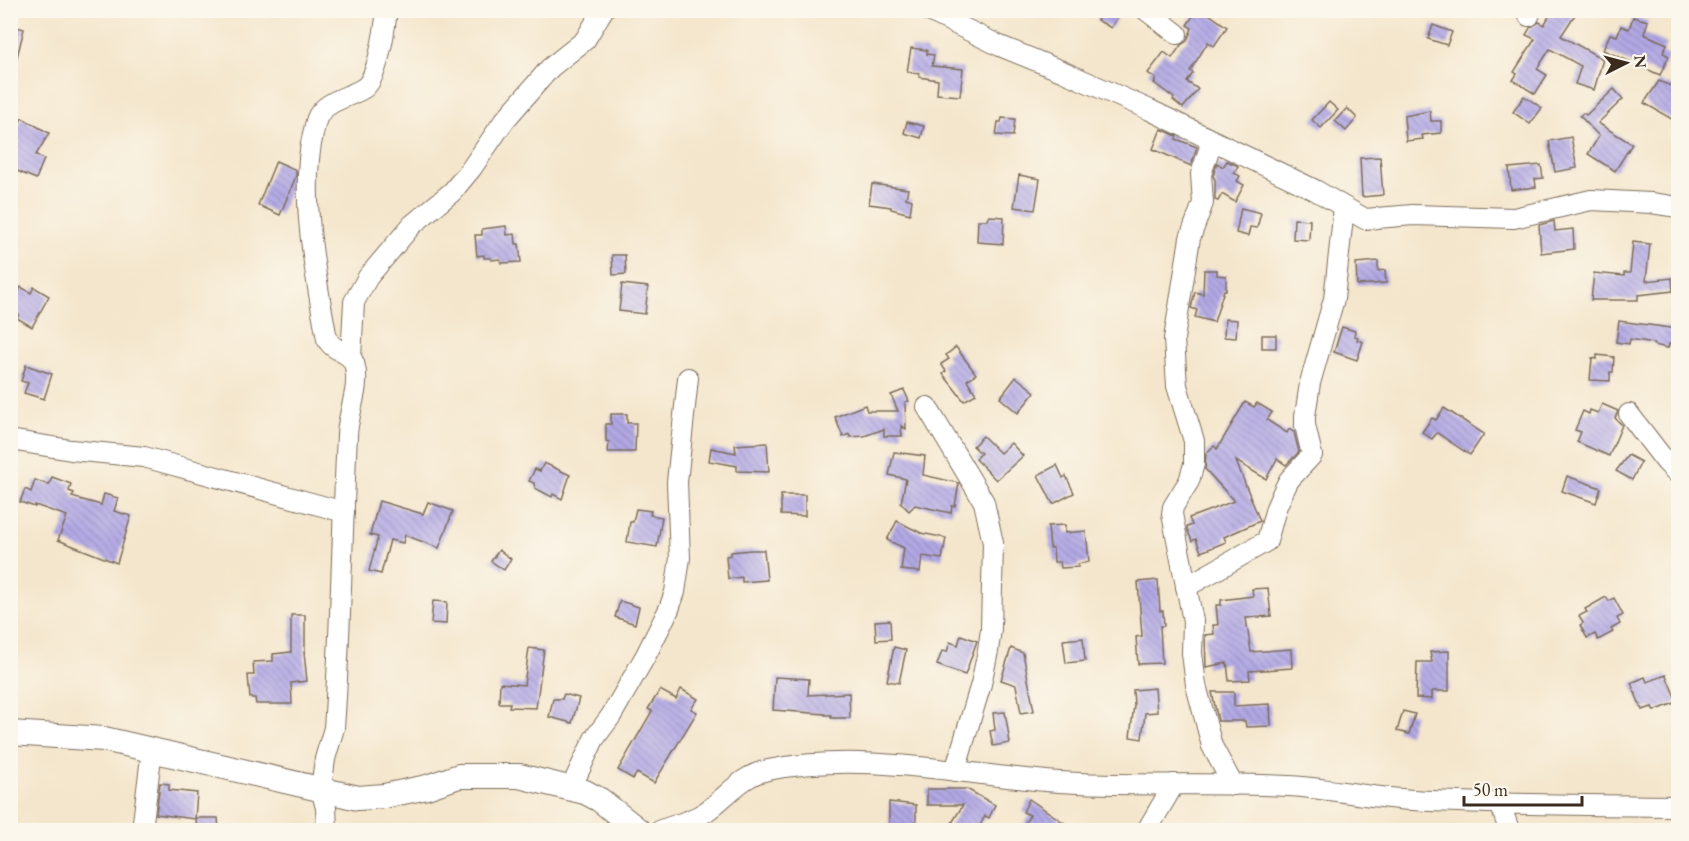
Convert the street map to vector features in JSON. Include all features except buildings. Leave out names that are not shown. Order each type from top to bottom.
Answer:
[{"type":"street","points":[[351,358],[331,346],[327,339],[309,219],[308,169],[311,141],[319,114],[329,104],[367,85],[380,54],[387,10]]},
{"type":"street","points":[[327,831],[326,808],[321,789],[325,759],[334,728],[346,436],[356,382],[356,368],[351,358],[354,302],[368,277],[412,225],[452,192],[504,121],[550,68],[585,40],[603,10]]},
{"type":"street","points":[[927,10],[961,18],[1000,46],[1150,110],[1315,190],[1365,219],[1413,215],[1514,218],[1591,200],[1651,203],[1678,207]]},
{"type":"street","points":[[1146,10],[1178,34]]},
{"type":"street","points":[[1212,141],[1201,174],[1203,203],[1190,238],[1174,339],[1177,386],[1195,448],[1192,473],[1173,507],[1172,514],[1193,621],[1192,652],[1196,685],[1212,746],[1233,785]]},
{"type":"street","points":[[1186,587],[1267,541],[1283,492],[1290,480],[1312,455],[1305,416],[1310,383],[1334,299],[1344,207]]},
{"type":"street","points":[[571,788],[594,739],[611,716],[646,655],[675,592],[680,558],[678,476],[688,378]]},
{"type":"street","points":[[927,407],[984,502],[993,543],[991,629],[988,651],[981,684],[955,771]]},
{"type":"street","points":[[1629,414],[1678,474]]},
{"type":"street","points":[[10,440],[71,450],[144,457],[344,512]]},
{"type":"street","points":[[10,733],[104,739],[358,798],[370,798],[427,787],[469,774],[519,776],[585,792],[600,800],[638,831]]},
{"type":"street","points":[[142,831],[152,749]]},
{"type":"street","points":[[661,831],[705,812],[747,778],[758,772],[818,764],[885,763],[1060,782],[1291,786],[1410,800],[1678,806]]},
{"type":"street","points":[[1147,831],[1174,784]]},
{"type":"street","points":[[1500,803],[1509,831]]}]
